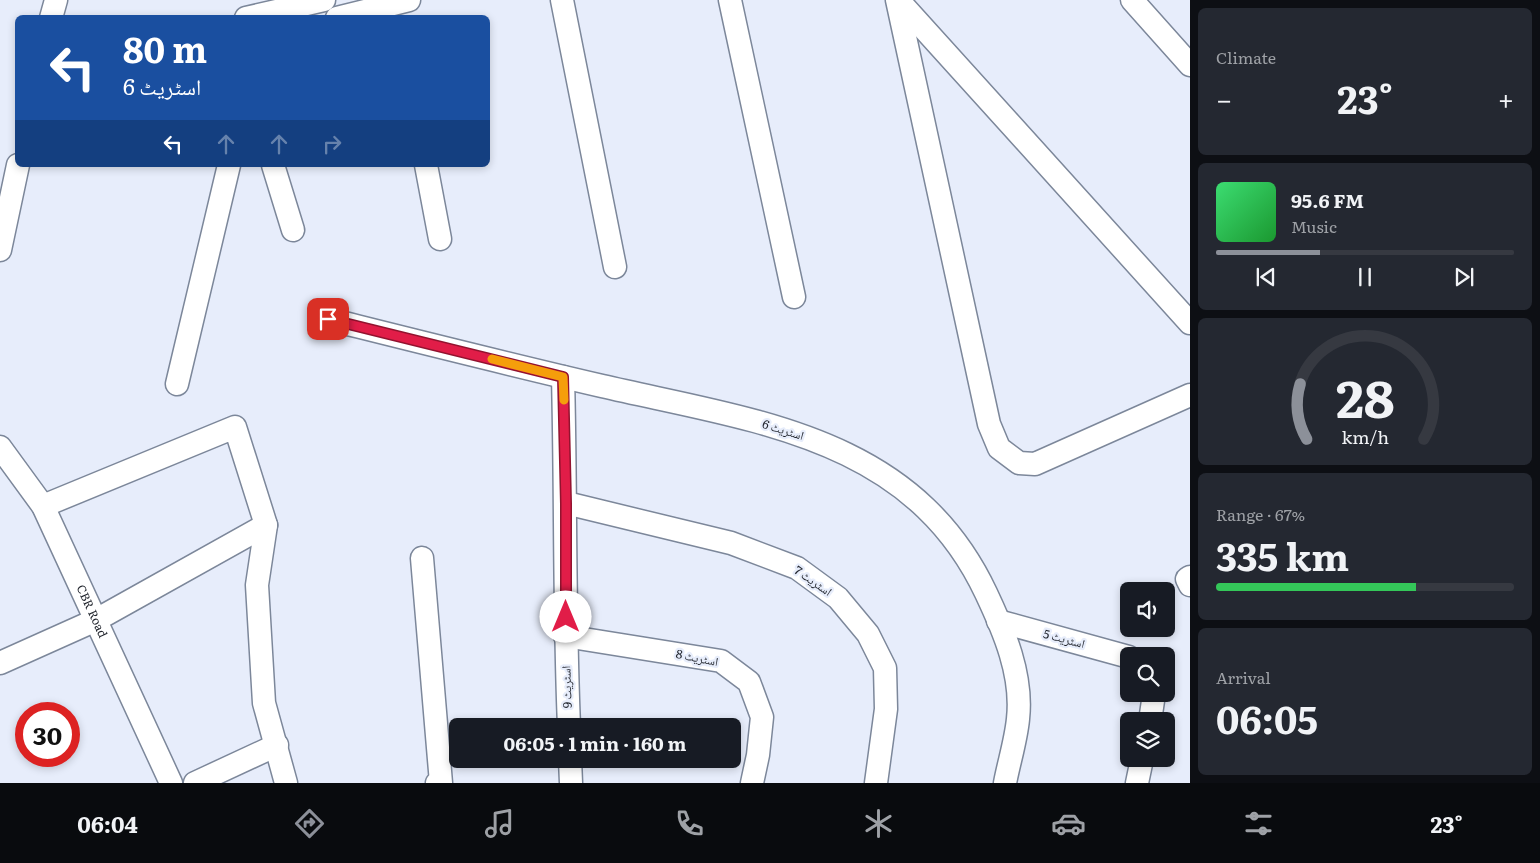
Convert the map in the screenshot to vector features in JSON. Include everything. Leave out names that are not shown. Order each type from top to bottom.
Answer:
[{"type":"street","points":[[52,15],[56,0]]},
{"type":"street","points":[[259,15],[324,0]]},
{"type":"street","points":[[562,0],[615,267]]},
{"type":"street","points":[[730,0],[794,297]]},
{"type":"street","points":[[898,0],[1190,323]]},
{"type":"street","points":[[898,0],[989,424],[999,448],[1019,463],[1035,464],[1190,395]]},
{"type":"street","points":[[1132,0],[1190,65]]},
{"type":"street","points":[[354,15],[400,7]]},
{"type":"street","points":[[0,250],[18,167]]},
{"type":"street","points":[[176,384],[229,167]]},
{"type":"street","points":[[275,167],[293,230]]},
{"type":"street","points":[[426,167],[440,239]]},
{"type":"street","name":"اسٹریٹ 6","points":[[328,319],[563,377],[786,428],[855,458],[892,478],[934,514],[972,563],[998,621],[1017,673],[1018,682],[1019,717],[1005,783]]},
{"type":"street","name":"اسٹریٹ 9","points":[[563,377],[569,718]]},
{"type":"street","points":[[43,506],[236,427],[266,525],[257,586],[264,703],[286,783]]},
{"type":"street","name":"CBR Road","points":[[1,448],[43,506],[171,783]]},
{"type":"street","name":"اسٹریٹ 7","points":[[566,504],[731,543],[797,568],[838,598],[868,634],[885,668],[886,709],[876,783]]},
{"type":"street","points":[[0,663],[96,620],[266,525]]},
{"type":"street","points":[[422,558],[441,783],[437,783]]},
{"type":"street","points":[[1190,578],[1187,579],[1190,585]]},
{"type":"street","name":"اسٹریٹ 5","points":[[998,621],[1120,654]]},
{"type":"street","name":"اسٹریٹ 8","points":[[566,636],[721,661],[749,682],[762,717],[758,755],[752,783]]},
{"type":"street","points":[[195,783],[277,745]]},
{"type":"street","points":[[1137,783],[1140,767]]},
{"type":"street","points":[[570,768],[571,783]]},
{"type":"slow traffic","points":[[492,359],[563,377],[564,400]]},
{"type":"route","points":[[328,319],[563,377],[566,617]]}]
